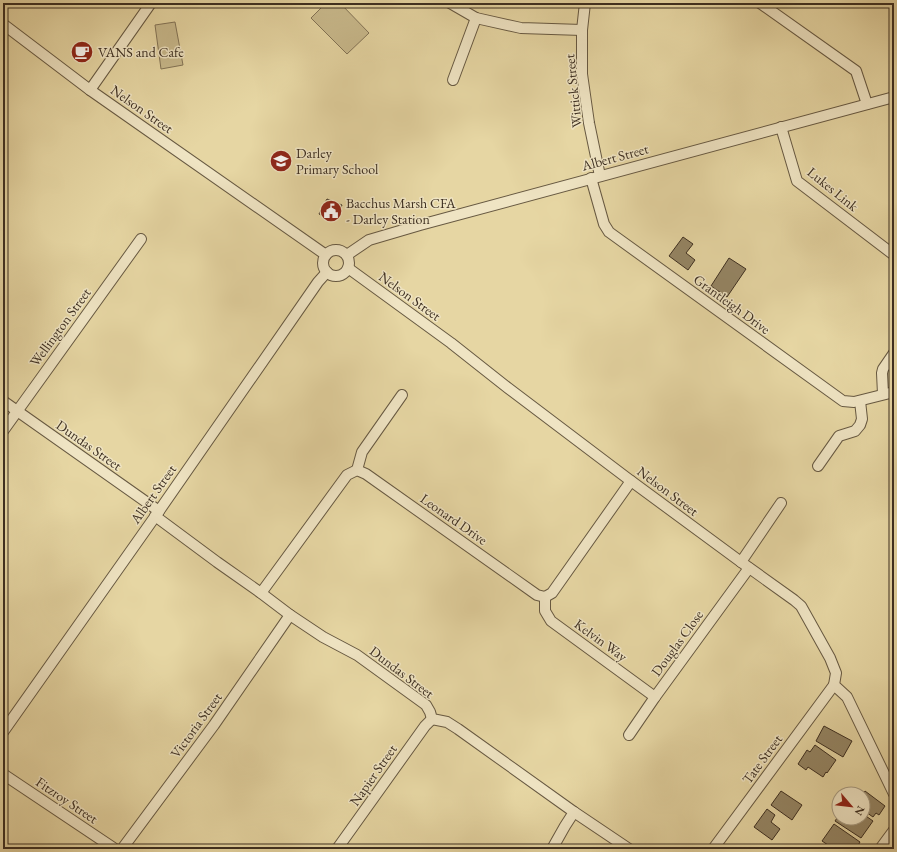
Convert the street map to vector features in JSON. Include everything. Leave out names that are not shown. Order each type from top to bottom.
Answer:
[{"type":"street","points":[[90,90],[151,3]]},
{"type":"street","points":[[450,3],[476,18],[521,28],[582,30]]},
{"type":"street","name":"Wittick Street","points":[[586,3],[582,30],[582,74],[596,177]]},
{"type":"street","points":[[760,3],[856,71],[867,104]]},
{"type":"street","points":[[453,80],[476,18]]},
{"type":"street","name":"Nelson Street","points":[[3,24],[90,90],[326,255]]},
{"type":"street","name":"Albert Street","points":[[347,255],[369,240],[422,224],[894,97]]},
{"type":"street","name":"Lukes Link","points":[[781,127],[797,181],[894,254]]},
{"type":"street","name":"Grantleigh Drive","points":[[596,177],[604,224],[609,232],[843,401],[860,401],[894,392]]},
{"type":"street","name":"Wellington Street","points":[[3,431],[141,239]]},
{"type":"street","points":[[336,250],[340,250],[347,255],[350,264],[346,272],[339,276],[334,276],[327,272],[323,264],[326,255],[329,252],[336,250]]},
{"type":"street","name":"Nelson Street","points":[[348,268],[451,343],[631,481],[801,606],[830,658],[836,673],[834,685]]},
{"type":"street","name":"Albert Street","points":[[3,732],[318,282],[327,272]]},
{"type":"street","points":[[883,394],[883,369],[894,353]]},
{"type":"street","points":[[261,593],[347,475],[357,470],[362,452],[402,395]]},
{"type":"street","name":"Dundas Street","points":[[3,401],[157,513],[217,562],[290,615],[323,637],[357,655],[426,705],[432,719],[447,722],[458,729],[574,812],[629,849]]},
{"type":"street","points":[[818,466],[839,436],[855,431],[860,425],[862,419],[860,401]]},
{"type":"street","name":"Leonard Drive","points":[[357,470],[366,474],[537,595],[544,597]]},
{"type":"street","points":[[544,597],[552,593],[631,481]]},
{"type":"street","name":"Douglas Close","points":[[629,736],[745,565],[781,503]]},
{"type":"street","name":"Kelvin Way","points":[[544,597],[546,612],[552,620],[655,697]]},
{"type":"street","name":"Victoria Street","points":[[122,849],[214,725],[290,615]]},
{"type":"street","points":[[834,685],[847,697],[894,794]]},
{"type":"street","name":"Tate Street","points":[[713,849],[834,685]]},
{"type":"street","name":"Napier Street","points":[[337,849],[425,726],[432,719]]},
{"type":"street","name":"Fitzroy Street","points":[[3,774],[115,849]]},
{"type":"street","points":[[552,849],[574,812]]},
{"type":"street","points":[[880,849],[894,830]]},
{"type":"shaded area","points":[[326,3],[340,3],[369,33],[347,54],[311,18]]},
{"type":"shaded area","points":[[175,22],[183,65],[161,69],[155,25]]},
{"type":"building","points":[[327,199],[342,205],[335,221],[319,214]]},
{"type":"building","points":[[683,237],[693,244],[686,253],[695,260],[688,270],[669,256]]},
{"type":"building","points":[[729,258],[746,269],[727,297],[711,286]]},
{"type":"building","points":[[824,726],[852,741],[843,757],[816,741]]},
{"type":"building","points":[[815,745],[836,760],[823,777],[808,767],[806,770],[798,764],[807,750],[810,752]]},
{"type":"building","points":[[781,791],[802,805],[792,820],[771,805]]},
{"type":"building","points":[[871,796],[885,806],[879,815],[876,813],[873,817],[871,816]]},
{"type":"building","points":[[767,809],[775,815],[771,822],[780,829],[772,840],[754,827]]},
{"type":"building","points":[[833,826],[837,826],[860,842],[856,849],[840,849],[837,847],[834,849],[822,841]]},
{"type":"building","points":[[843,826],[869,826],[861,838]]},
{"type":"place","name":"VANS and Cafe","points":[[82,52]]},
{"type":"place","name":"Darley Primary School","points":[[281,161]]},
{"type":"place","name":"Bacchus Marsh CFA - Darley Station","points":[[331,211]]}]
